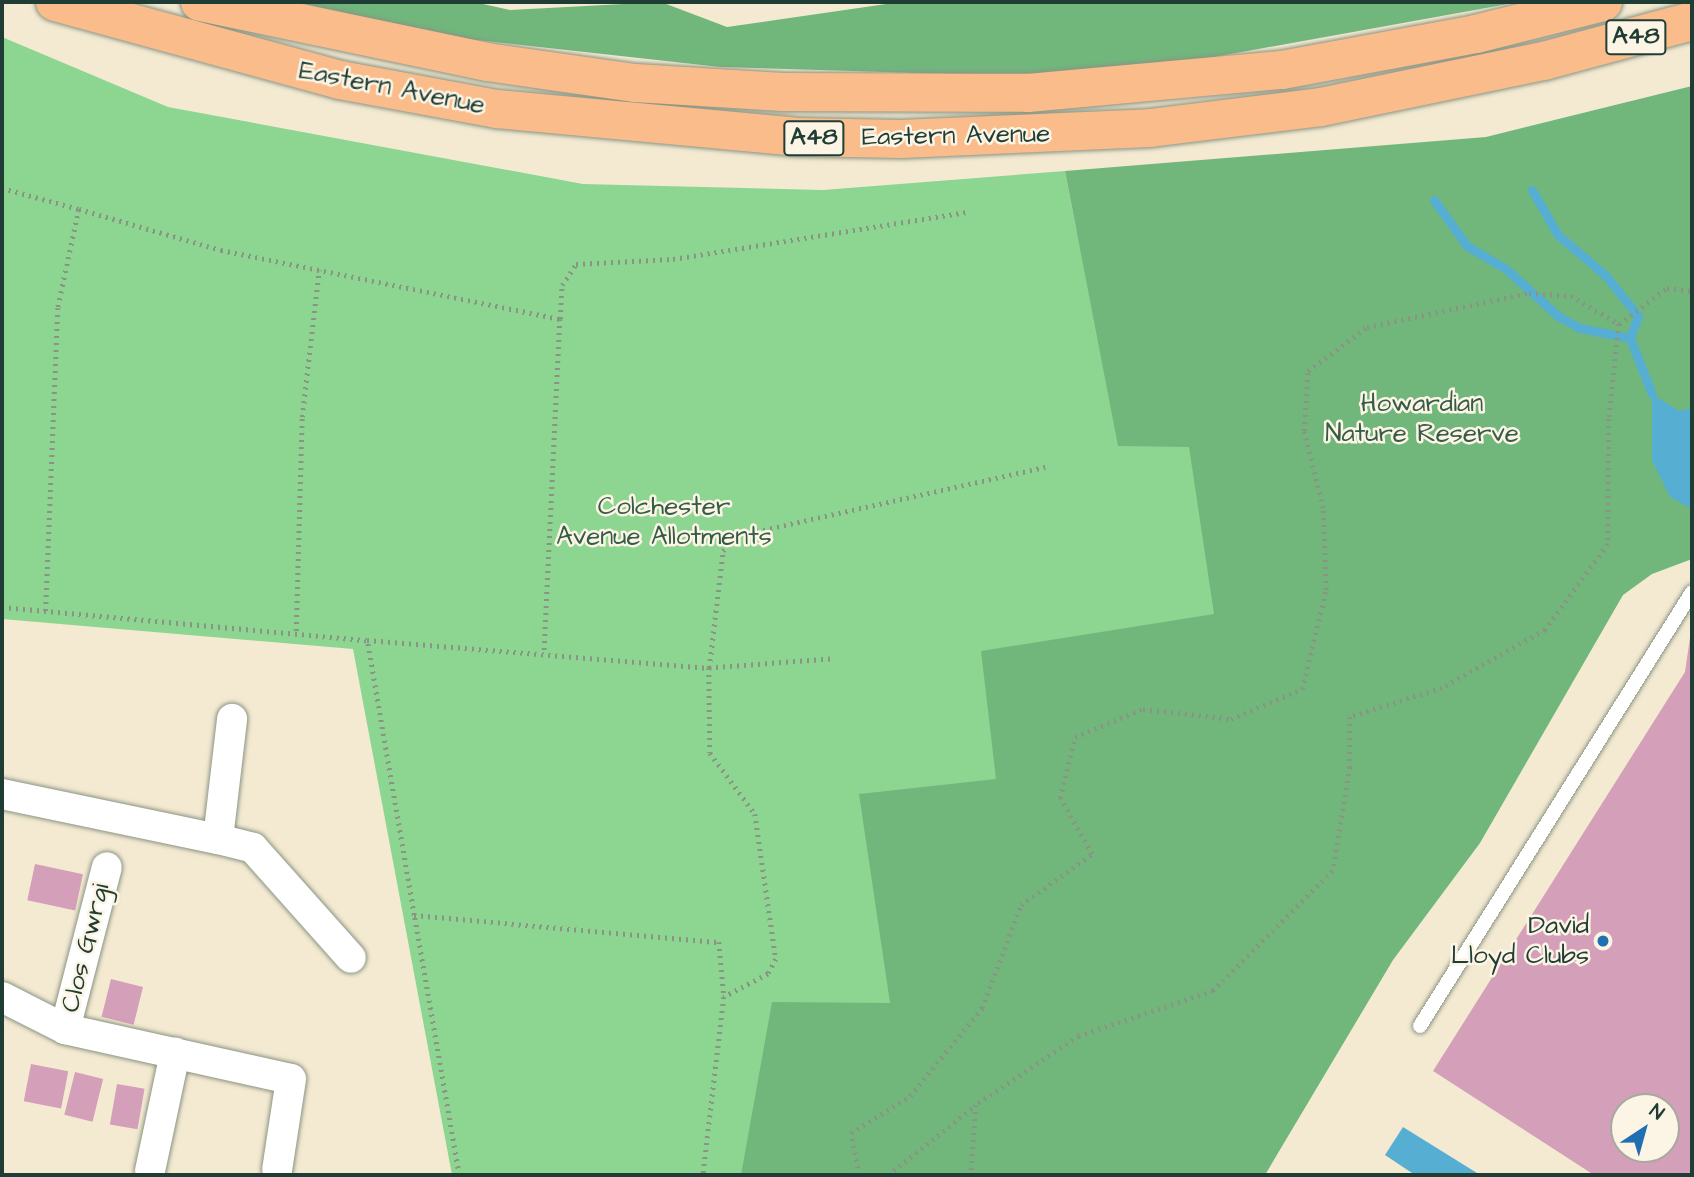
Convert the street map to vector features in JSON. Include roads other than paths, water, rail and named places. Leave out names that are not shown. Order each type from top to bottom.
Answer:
[{"type":"highway","name":"Eastern Avenue","points":[[55,2],[166,38],[340,80],[496,109],[796,137],[1013,137],[1150,128],[1321,107],[1580,53],[1692,21]]},
{"type":"highway","name":"Eastern Avenue","points":[[200,2],[447,55],[635,83],[783,92],[1014,93],[1282,70],[1476,34],[1603,2]]},
{"type":"highway","name":"A48","points":[[1580,53],[1692,38]]},
{"type":"street","points":[[218,839],[232,719]]},
{"type":"street","points":[[2,794],[253,848],[351,958]]},
{"type":"street","name":"Clos Gwrgi","points":[[65,1029],[107,867]]},
{"type":"street","name":"Clos Gwrgi","points":[[2,997],[65,1029],[291,1079],[277,1170]]},
{"type":"street","points":[[149,1171],[175,1053]]},
{"type":"lane","points":[[1420,1026],[1692,592]]},
{"type":"water","points":[[1652,394],[1679,411],[1692,408],[1692,509],[1670,497],[1652,460]]},
{"type":"water","points":[[1403,1127],[1477,1173],[1415,1175],[1385,1155]]},
{"type":"waterway","points":[[1532,190],[1558,235],[1606,276],[1638,316],[1630,338]]},
{"type":"waterway","points":[[1434,200],[1467,246],[1506,269],[1558,316],[1580,328],[1630,338],[1652,394]]},
{"type":"place","name":"David Lloyd Clubs","points":[[1603,941]]},
{"type":"park label","name":"Howardian Nature Reserve","points":[[1422,419]]},
{"type":"park label","name":"Colchester Avenue Allotments","points":[[664,522]]}]
